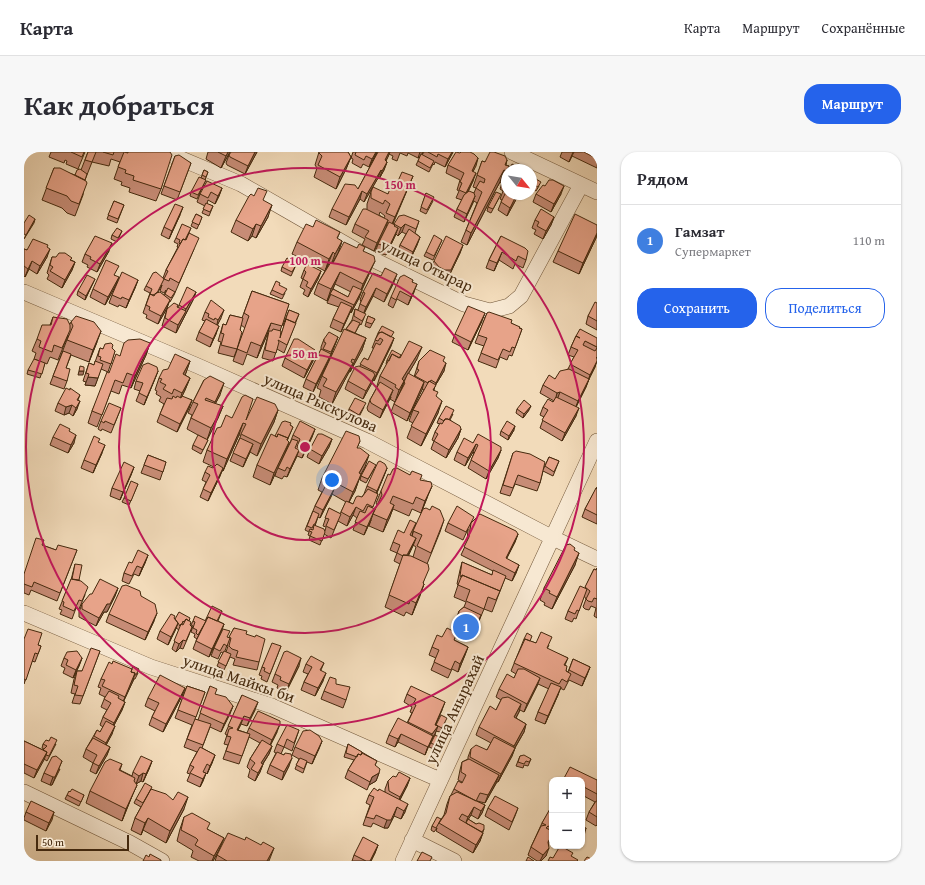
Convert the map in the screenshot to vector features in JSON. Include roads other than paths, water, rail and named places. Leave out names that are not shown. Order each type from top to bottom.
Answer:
[{"type":"street","name":"улица Отырар","points":[[165,152],[241,184],[368,257],[464,304],[490,311],[509,306],[521,296],[581,185]]},
{"type":"street","points":[[512,152],[597,192]]},
{"type":"street","name":"улица Рыскулова","points":[[24,292],[198,366],[367,441],[553,538],[597,559]]},
{"type":"street","name":"улица Анырахай","points":[[403,861],[597,441]]},
{"type":"street","name":"улица Майкы би","points":[[24,613],[151,667],[272,706],[440,780]]},
{"type":"street","points":[[24,792],[130,843],[162,861]]},
{"type":"street","points":[[412,840],[454,861]]},
{"type":"place","name":"Гамзат","points":[[466,627]]}]
